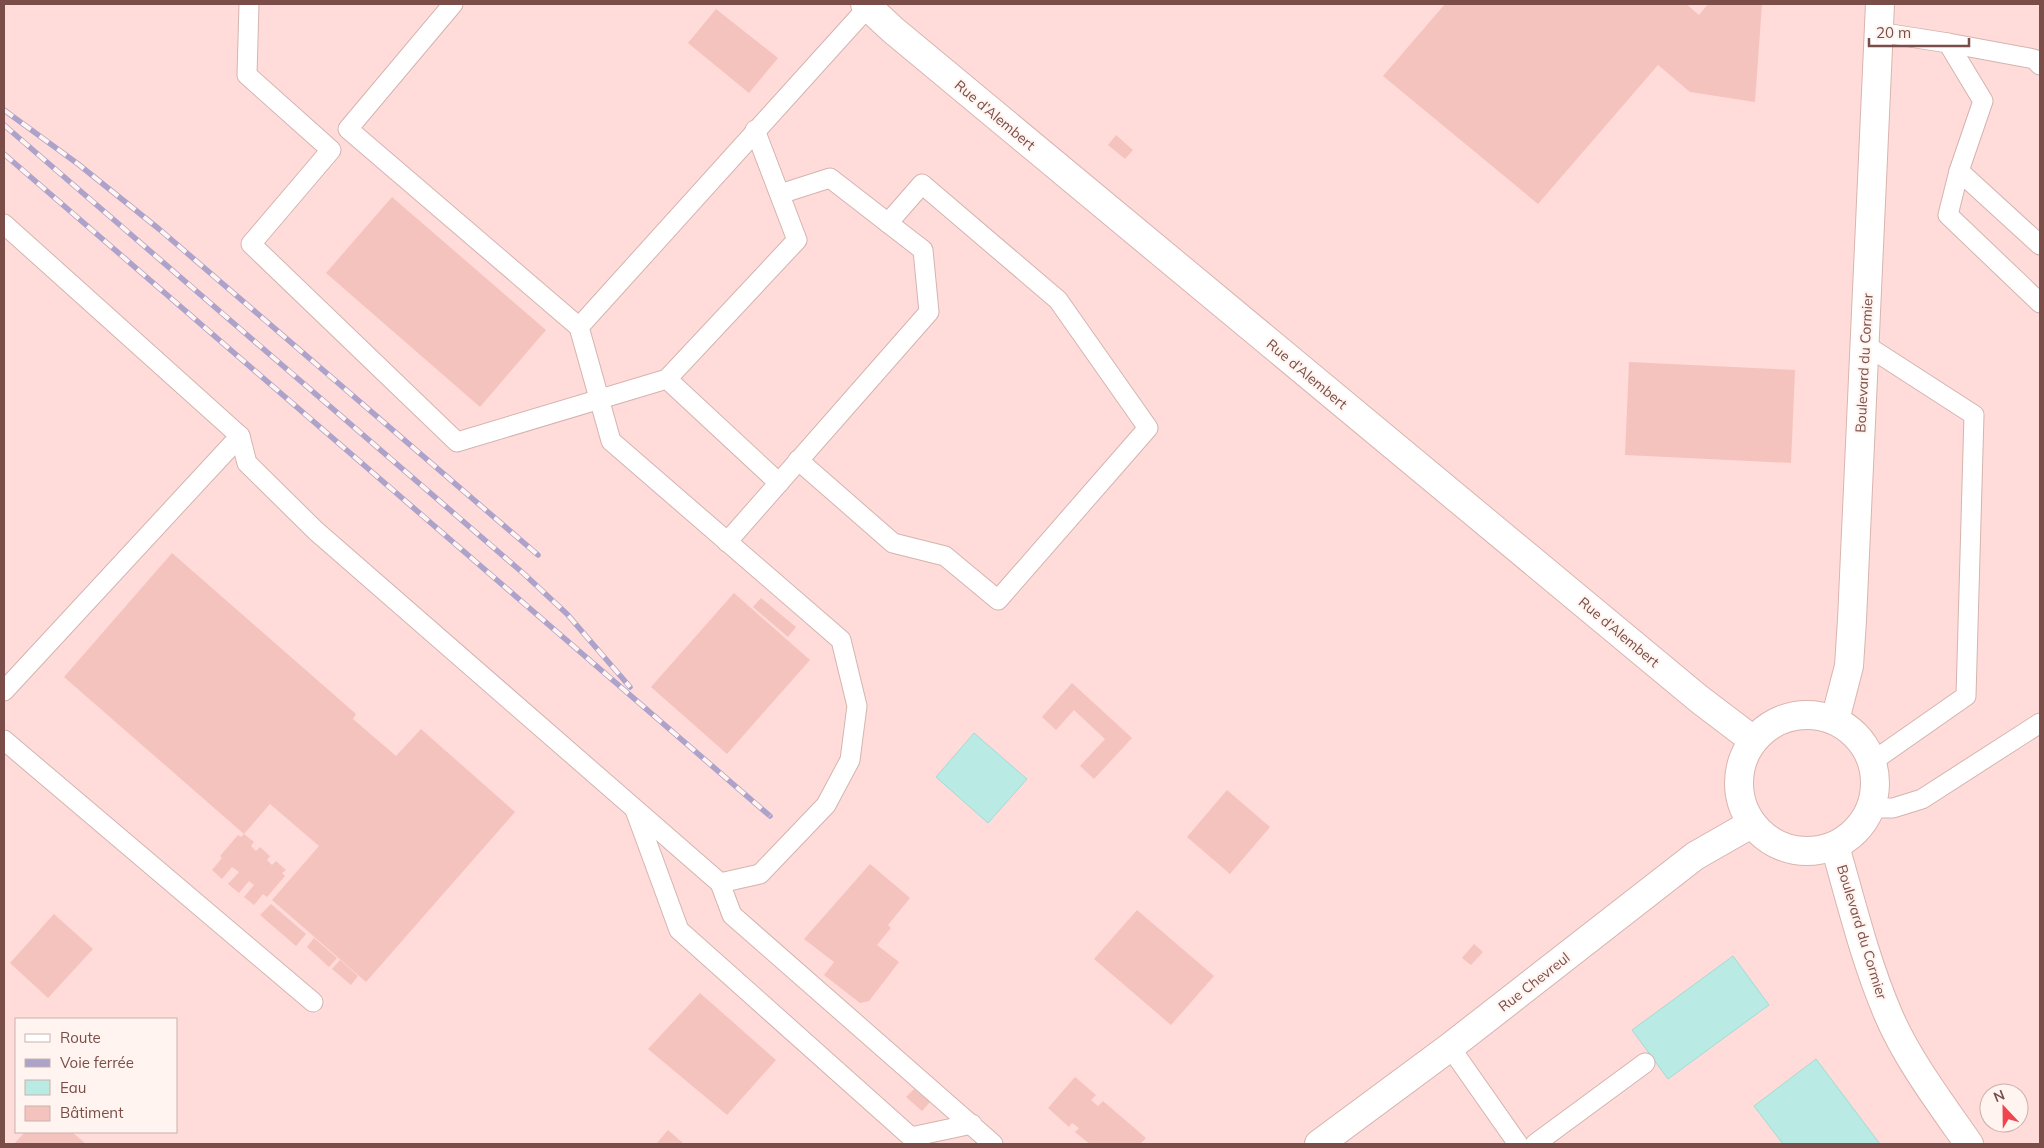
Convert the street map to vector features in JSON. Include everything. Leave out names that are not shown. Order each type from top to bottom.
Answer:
[{"type":"street","name":"Boulevard du Cormier","points":[[1835,720],[1849,666],[1880,4]]},
{"type":"street","name":"Rue d’Alembert","points":[[866,5],[908,43],[1622,635],[1753,740]]},
{"type":"street","points":[[1813,714],[1835,720],[1852,730],[1864,744],[1873,761],[1876,781],[1870,808],[1866,819],[1852,835],[1836,846],[1813,852],[1789,850],[1768,840],[1751,824],[1741,803],[1738,781],[1742,759],[1753,740],[1770,724],[1790,716],[1813,714]]},
{"type":"street","name":"Rue Chevreul","points":[[1319,1144],[1450,1046],[1695,856],[1751,824]]},
{"type":"street","name":"Boulevard du Cormier","points":[[1836,846],[1869,962],[1888,1016],[1928,1086],[1969,1144]]},
{"type":"lane","points":[[249,4],[247,75],[331,150]]},
{"type":"lane","points":[[453,4],[251,244],[458,442],[599,398],[668,379],[797,240],[756,130]]},
{"type":"lane","points":[[579,327],[866,5]]},
{"type":"lane","points":[[1878,32],[2034,59],[2040,65]]},
{"type":"lane","points":[[1948,43],[1982,101],[1959,170],[1948,215],[2040,303]]},
{"type":"lane","points":[[348,129],[579,327],[611,441],[841,640],[857,706],[850,760],[826,805],[760,874],[720,883]]},
{"type":"lane","points":[[1959,170],[2040,245]]},
{"type":"lane","points":[[726,542],[929,312],[923,250],[830,178],[780,194]]},
{"type":"lane","points":[[798,460],[892,543],[945,556],[998,600],[1148,428],[1058,300],[922,184],[888,223]]},
{"type":"lane","points":[[4,224],[240,436],[247,463],[316,532],[720,883],[732,916],[994,1144]]},
{"type":"lane","points":[[1864,344],[1974,414],[1966,696],[1873,761]]},
{"type":"lane","points":[[668,379],[779,483]]},
{"type":"lane","points":[[4,691],[240,436]]},
{"type":"lane","points":[[1870,808],[1893,808],[1922,799],[2040,723]]},
{"type":"lane","points":[[4,740],[313,1002]]},
{"type":"lane","points":[[634,808],[679,930],[911,1138],[972,1124]]},
{"type":"lane","points":[[1450,1046],[1518,1144]]},
{"type":"lane","points":[[1534,1144],[1645,1064]]},
{"type":"shaded area","points":[[4,4],[2040,4],[2040,1144],[4,1144]]},
{"type":"water","points":[[974,733],[1027,779],[988,823],[936,777]]},
{"type":"water","points":[[1733,956],[1769,1005],[1668,1079],[1632,1030]]},
{"type":"water","points":[[1816,1059],[1880,1144],[1783,1144],[1754,1106]]},
{"type":"building","points":[[1445,4],[1686,4],[1699,15],[1708,4],[1762,4],[1755,102],[1690,92],[1658,65],[1538,204],[1383,76]]},
{"type":"building","points":[[716,9],[778,58],[749,93],[688,43]]},
{"type":"building","points":[[1116,135],[1133,150],[1125,159],[1108,145]]},
{"type":"building","points":[[392,197],[546,330],[480,407],[326,273]]},
{"type":"building","points":[[1629,362],[1795,370],[1791,463],[1625,455]]},
{"type":"building","points":[[172,553],[356,714],[353,719],[396,756],[421,729],[515,812],[366,982],[272,900],[319,846],[270,804],[244,834],[64,677]]},
{"type":"building","points":[[734,593],[810,660],[727,754],[651,687]]},
{"type":"building","points":[[761,598],[796,627],[788,637],[753,607]]},
{"type":"building","points":[[1072,683],[1132,738],[1094,779],[1080,766],[1105,739],[1074,710],[1056,730],[1042,717]]},
{"type":"building","points":[[1227,790],[1270,827],[1230,874],[1187,837]]},
{"type":"building","points":[[244,834],[254,842],[251,846],[256,851],[260,847],[270,856],[267,860],[272,865],[276,861],[286,870],[282,873],[285,876],[267,897],[263,894],[254,905],[244,897],[254,885],[249,881],[239,893],[228,884],[239,872],[232,867],[222,879],[212,870],[222,858],[220,856],[238,835],[241,837]]},
{"type":"building","points":[[870,864],[910,898],[888,925],[891,928],[877,945],[899,962],[869,1001],[860,1003],[824,975],[834,962],[804,939]]},
{"type":"building","points":[[271,904],[306,934],[296,946],[260,915]]},
{"type":"building","points":[[1137,910],[1214,976],[1171,1025],[1094,959]]},
{"type":"building","points":[[54,914],[93,949],[48,998],[10,963]]},
{"type":"building","points":[[314,938],[337,958],[329,967],[307,947]]},
{"type":"building","points":[[1474,944],[1483,952],[1471,965],[1462,958]]},
{"type":"building","points":[[340,960],[358,976],[351,985],[332,969]]},
{"type":"building","points":[[700,993],[776,1060],[727,1115],[648,1049]]},
{"type":"building","points":[[1075,1077],[1096,1095],[1091,1100],[1098,1106],[1103,1101],[1146,1138],[1140,1144],[1090,1144],[1075,1132],[1079,1128],[1072,1123],[1069,1127],[1048,1108]]},
{"type":"building","points":[[914,1089],[930,1102],[922,1111],[906,1097]]},
{"type":"building","points":[[668,1130],[684,1144],[656,1144]]},
{"type":"building","points":[[24,1133],[73,1133],[86,1144],[14,1144]]},
{"type":"railway","points":[[4,110],[78,164],[159,229],[538,555]]},
{"type":"railway","points":[[4,125],[523,573],[567,614],[630,687]]},
{"type":"railway","points":[[4,154],[770,816]]}]
